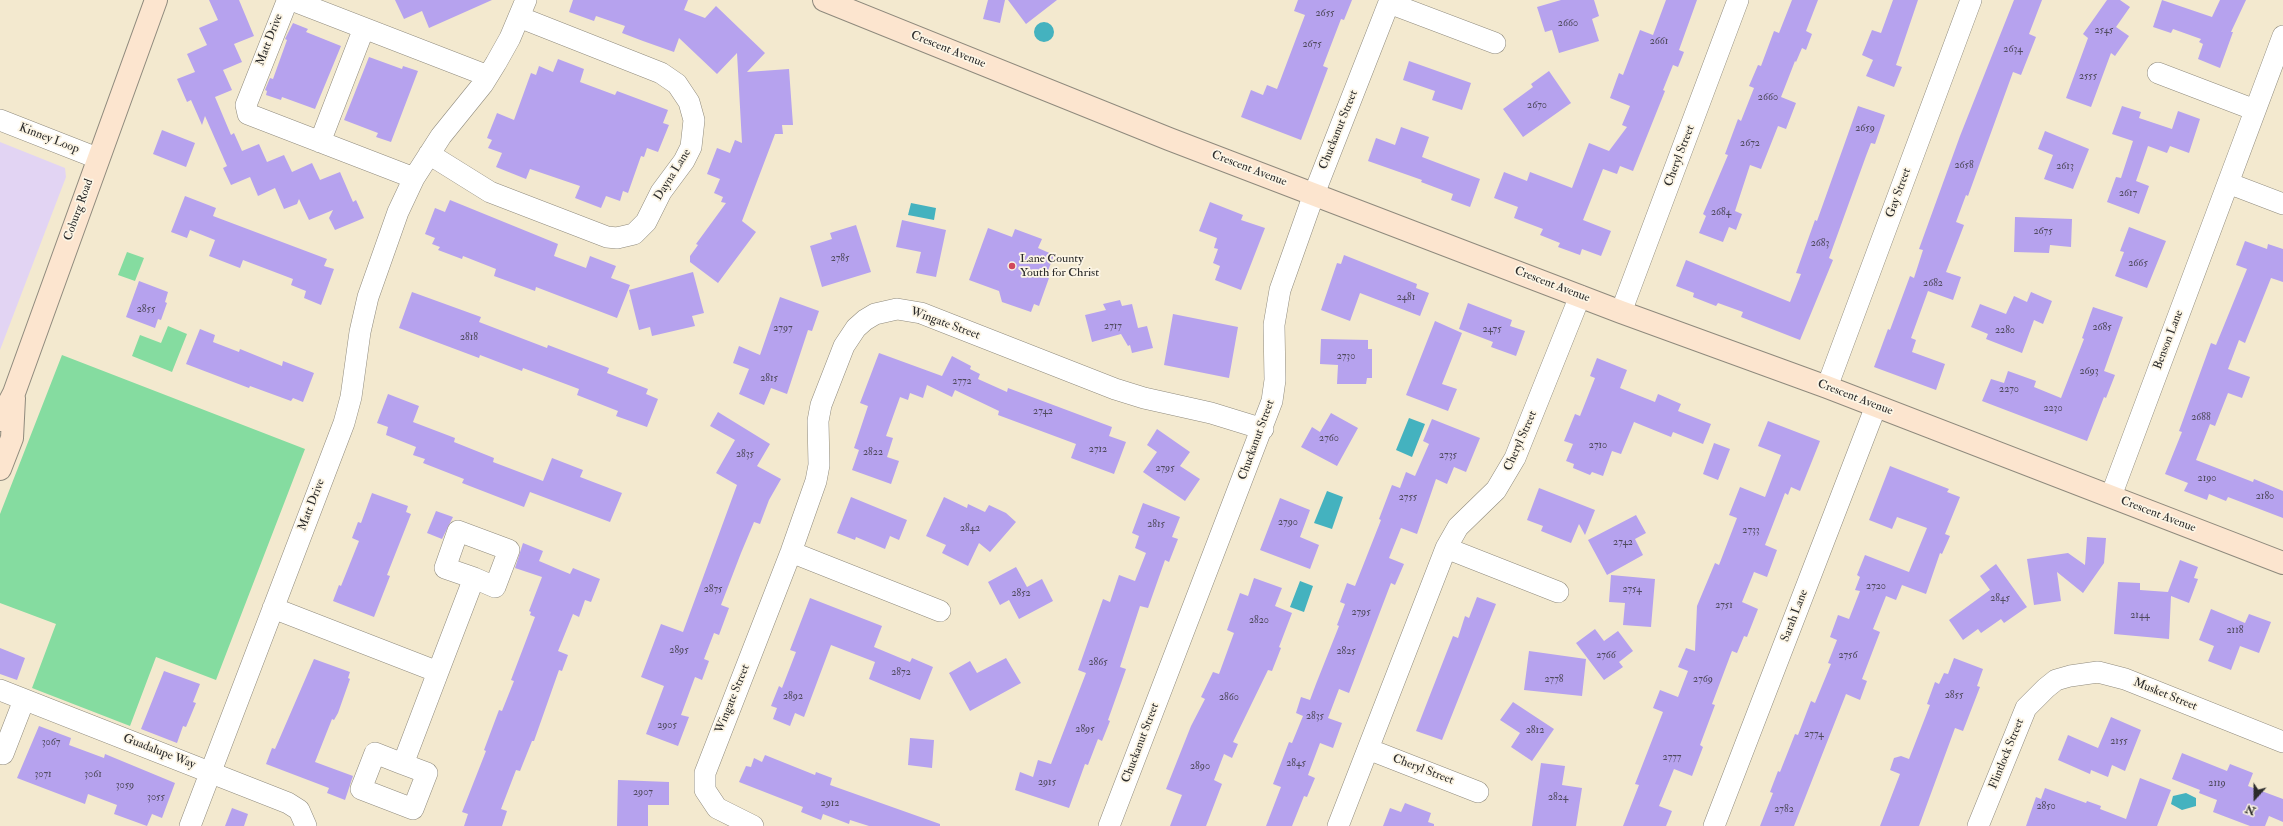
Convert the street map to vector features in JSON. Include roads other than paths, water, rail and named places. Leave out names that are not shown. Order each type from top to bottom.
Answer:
[{"type":"street","name":"Coburg Road","points":[[0,420],[14,393],[156,0]]},
{"type":"street","name":"Crescent Avenue","points":[[824,0],[1169,139],[1621,312],[1827,387],[2283,563]]},
{"type":"street","name":"Cheryl Street","points":[[1621,312],[1738,0]]},
{"type":"street","name":"Gay Street","points":[[1827,387],[1971,0]]},
{"type":"street","name":"Matt Drive","points":[[414,178],[252,116],[246,110],[246,105],[283,7],[290,1],[294,1],[488,76]]},
{"type":"street","name":"Chuckanut Street","points":[[1109,826],[1263,429],[1274,391],[1274,324],[1277,302],[1314,194],[1390,1],[1495,43]]},
{"type":"street","name":"Matt Drive","points":[[190,826],[346,416],[351,397],[360,332],[368,297],[398,212],[414,178],[429,154],[488,76],[503,51],[522,8]]},
{"type":"street","name":"Dayna Lane","points":[[429,154],[490,192],[607,237],[617,238],[634,234],[646,222],[660,192],[684,161],[691,147],[695,128],[690,102],[677,84],[661,73],[522,8]]},
{"type":"street","points":[[320,142],[364,28]]},
{"type":"street","name":"Benson Lane","points":[[2111,496],[2283,36]]},
{"type":"street","points":[[2158,73],[2255,110]]},
{"type":"street","name":"Kinney Loop","points":[[0,120],[98,158]]},
{"type":"street","points":[[2228,183],[2283,204]]},
{"type":"street","name":"Cheryl Street","points":[[1338,826],[1446,548],[1458,527],[1496,490],[1515,458],[1580,296]]},
{"type":"street","name":"Wingate Street","points":[[753,826],[717,808],[705,790],[705,773],[790,552],[818,470],[818,421],[821,405],[849,338],[865,320],[884,310],[897,309],[921,313],[1115,389],[1144,398],[1211,413],[1263,429]]},
{"type":"street","points":[[0,469],[12,438],[14,393]]},
{"type":"street","name":"Sarah Lane","points":[[1714,826],[1876,406]]},
{"type":"street","points":[[1446,548],[1558,592]]},
{"type":"street","points":[[790,552],[940,611]]},
{"type":"street","points":[[403,764],[474,578]]},
{"type":"street","points":[[273,608],[438,672]]},
{"type":"street","name":"Musket Street","points":[[2046,688],[2056,680],[2070,676],[2098,672],[2111,675],[2281,736]]},
{"type":"street","name":"Flintlock Street","points":[[1978,826],[2020,720],[2026,708],[2046,688]]},
{"type":"street","name":"Guadalupe Way","points":[[0,690],[295,806],[303,816],[306,826]]},
{"type":"street","points":[[3,754],[24,700]]},
{"type":"street","name":"Cheryl Street","points":[[1368,749],[1478,792]]},
{"type":"water","points":[[1040,22],[1048,22],[1054,28],[1054,36],[1048,42],[1040,42],[1034,36],[1034,28]]},
{"type":"water","points":[[911,203],[936,208],[934,220],[908,215]]},
{"type":"water","points":[[1409,418],[1425,424],[1412,457],[1396,450]]},
{"type":"water","points":[[1327,491],[1343,497],[1332,529],[1314,523]]},
{"type":"water","points":[[1300,581],[1313,586],[1304,612],[1290,607]]},
{"type":"water","points":[[2186,793],[2196,798],[2196,806],[2182,810],[2171,804],[2173,796]]},
{"type":"place","name":"Lane County Youth for Christ","points":[[1012,266]]}]
